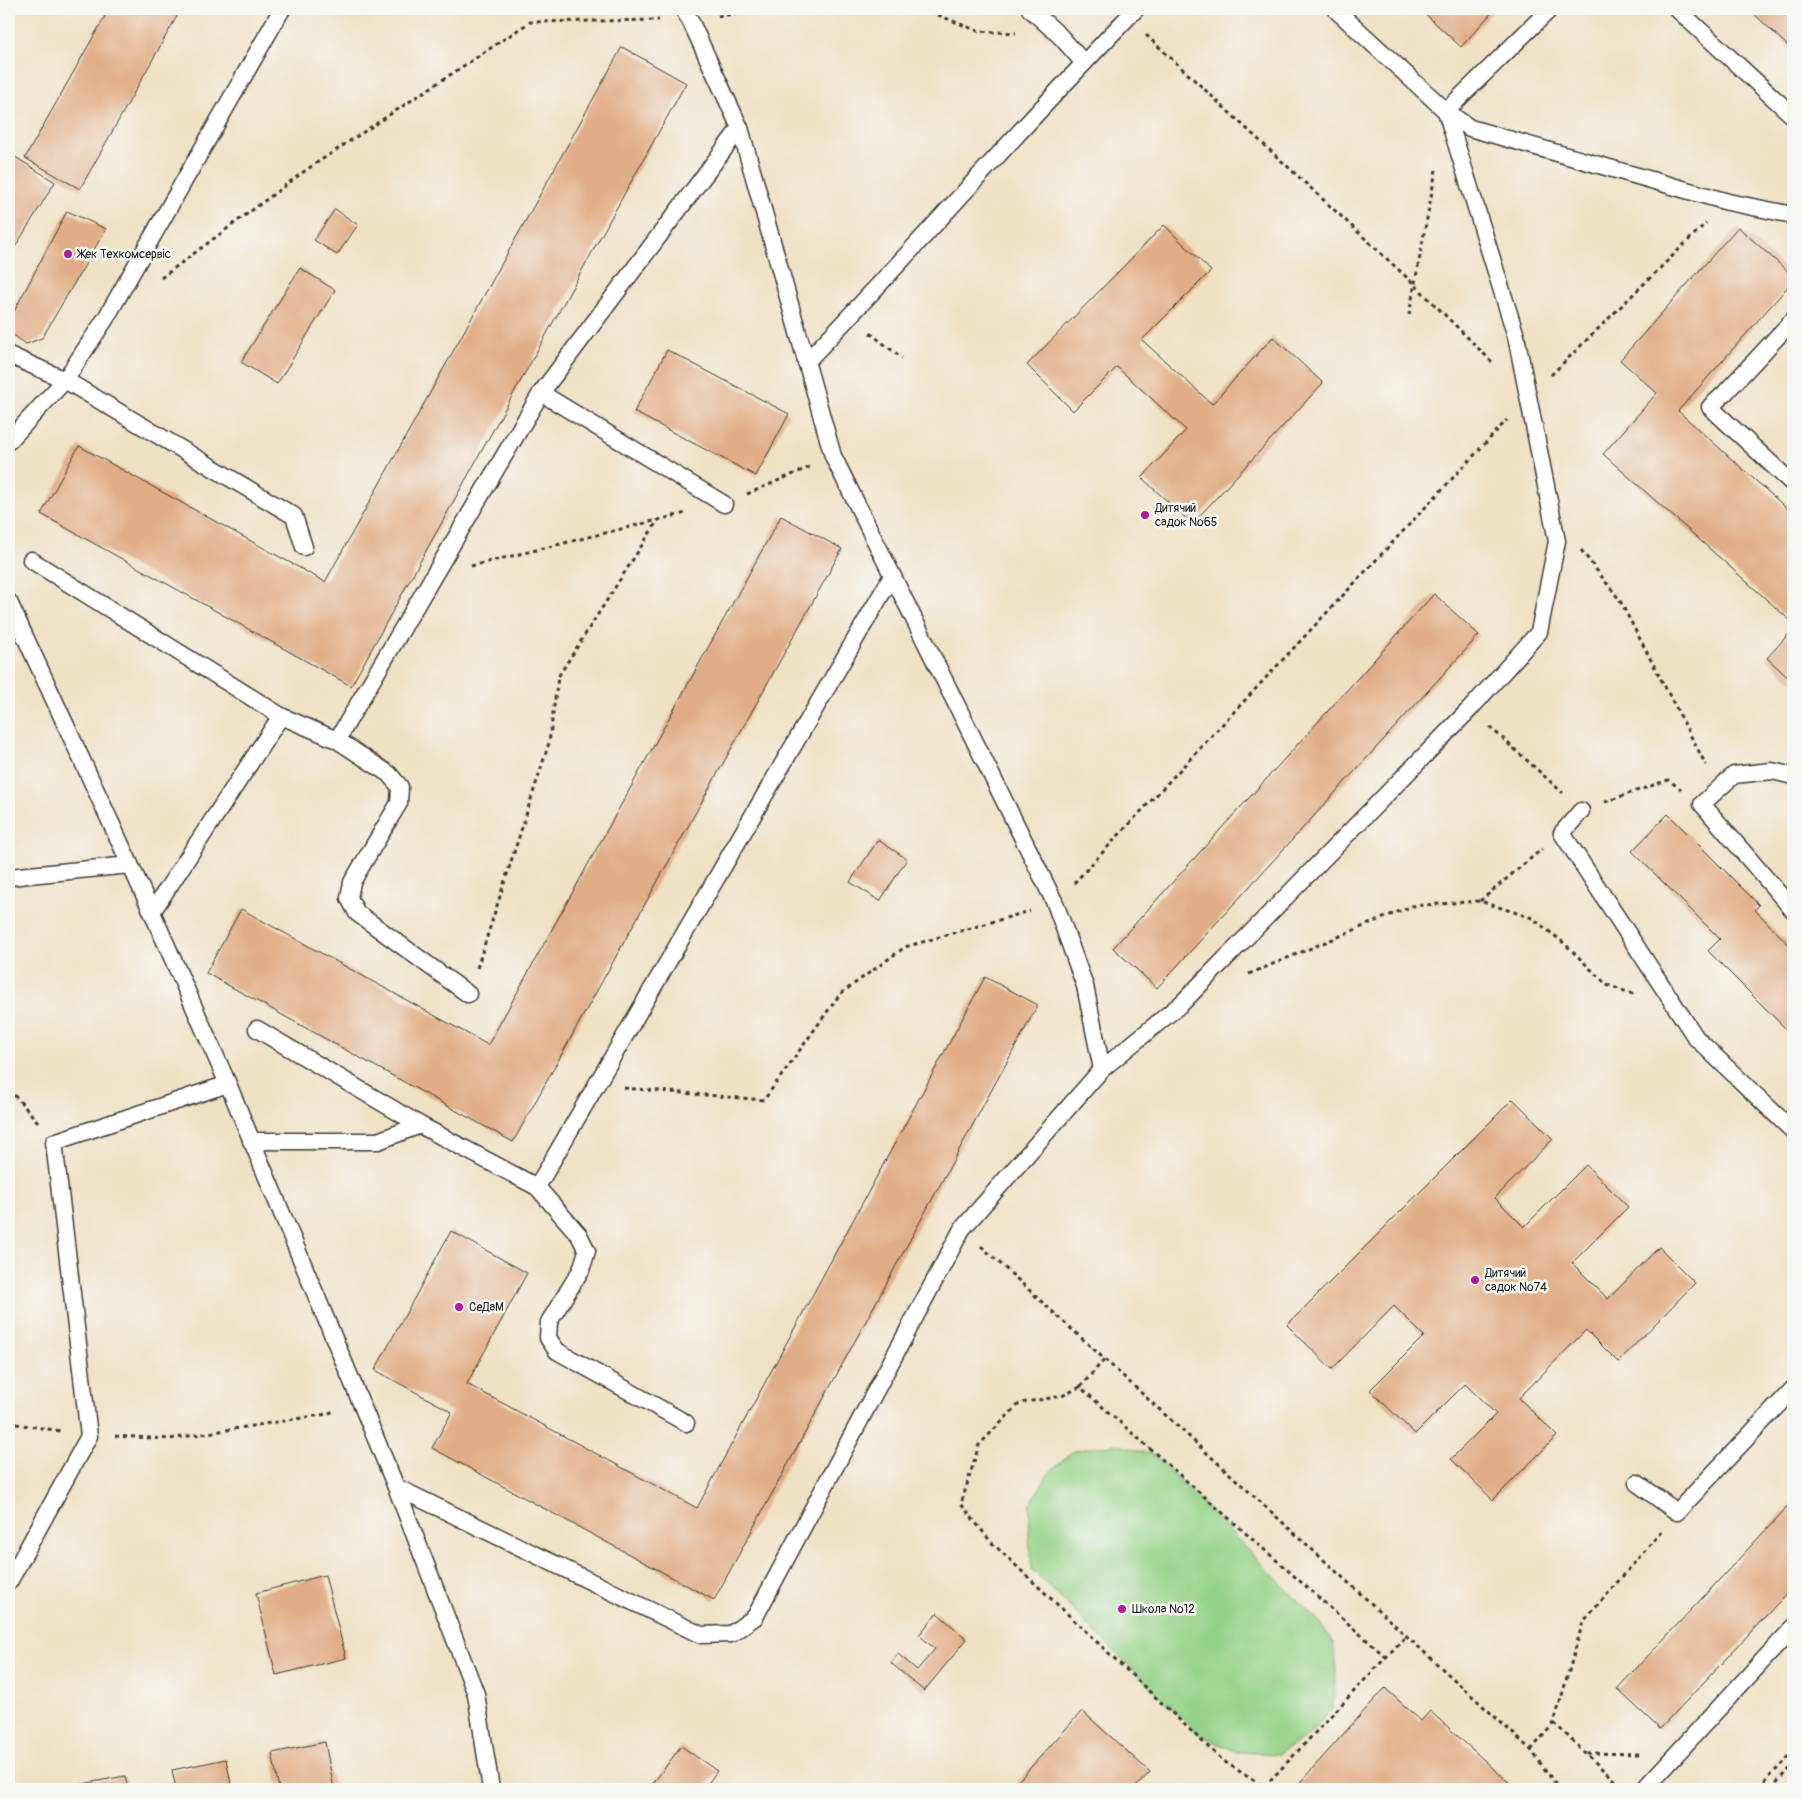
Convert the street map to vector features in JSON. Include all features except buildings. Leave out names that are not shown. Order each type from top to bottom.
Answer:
[{"type":"lane","points":[[9,441],[65,380],[106,318],[282,9]]},
{"type":"lane","points":[[1030,9],[1060,36],[1084,63]]},
{"type":"lane","points":[[1335,9],[1446,111],[1470,128],[1728,202],[1793,215]]},
{"type":"lane","points":[[1446,111],[1550,9]]},
{"type":"lane","points":[[1677,9],[1793,116]]},
{"type":"lane","points":[[806,362],[1132,13]]},
{"type":"lane","points":[[687,14],[740,128],[834,456],[1055,903],[1085,986],[1102,1069]]},
{"type":"lane","points":[[396,1487],[700,1636],[731,1634],[755,1617],[962,1229],[1102,1069],[1182,1003],[1470,709],[1539,632],[1558,541],[1516,336],[1446,111]]},
{"type":"lane","points":[[337,740],[541,393],[740,128]]},
{"type":"lane","points":[[1793,320],[1710,407],[1793,484]]},
{"type":"lane","points":[[9,355],[65,380],[294,516],[304,547]]},
{"type":"lane","points":[[541,393],[724,504]]},
{"type":"lane","points":[[31,560],[281,716],[337,740],[389,774],[400,787],[399,803],[352,882],[349,898],[357,913],[468,994]]},
{"type":"lane","points":[[537,1187],[892,576]]},
{"type":"lane","points":[[9,602],[152,912],[228,1084],[396,1487],[476,1694],[491,1789]]},
{"type":"lane","points":[[152,912],[281,716]]},
{"type":"lane","points":[[1793,776],[1772,771],[1734,775],[1702,804],[1793,910]]},
{"type":"lane","points":[[1581,811],[1562,833],[1696,1038],[1793,1131]]},
{"type":"lane","points":[[9,876],[130,865]]},
{"type":"lane","points":[[258,1029],[420,1124],[537,1187],[580,1235],[587,1251],[581,1270],[549,1322],[548,1338],[557,1350],[686,1423]]},
{"type":"lane","points":[[9,1582],[89,1436],[54,1142],[228,1084]]},
{"type":"lane","points":[[252,1141],[378,1141],[420,1124]]},
{"type":"lane","points":[[1637,1483],[1678,1512],[1793,1389]]},
{"type":"lane","points":[[1644,1789],[1793,1628]]},
{"type":"path","points":[[154,282],[306,170],[530,22],[770,9]]},
{"type":"path","points":[[923,9],[978,31],[1060,36]]},
{"type":"path","points":[[1132,13],[1415,285],[1528,398]]},
{"type":"path","points":[[1409,315],[1436,169]]},
{"type":"path","points":[[596,1086],[764,1100],[840,994],[905,947],[1055,903],[1528,398],[1728,202]]},
{"type":"path","points":[[850,317],[902,358]]},
{"type":"path","points":[[434,575],[724,504],[834,456]]},
{"type":"path","points":[[468,994],[549,743],[558,677],[658,520]]},
{"type":"path","points":[[1579,547],[1619,599],[1719,790]]},
{"type":"path","points":[[9,680],[15,680]]},
{"type":"path","points":[[1470,709],[1581,811],[1668,780],[1702,804]]},
{"type":"path","points":[[1480,901],[1562,833]]},
{"type":"path","points":[[1244,976],[1412,906],[1480,901],[1532,918],[1564,943],[1607,985],[1678,1010]]},
{"type":"path","points":[[9,1089],[54,1142]]},
{"type":"path","points":[[962,1229],[1531,1750],[1559,1789]]},
{"type":"path","points":[[1104,1359],[1080,1387],[1062,1396],[1020,1403],[979,1445],[960,1504],[991,1542],[1222,1760],[1264,1788],[1406,1636]]},
{"type":"path","points":[[1080,1387],[1386,1657]]},
{"type":"path","points":[[115,1436],[170,1439],[327,1414],[360,1401]]},
{"type":"path","points":[[1531,1750],[1554,1723],[1583,1622],[1678,1512]]},
{"type":"path","points":[[1554,1723],[1624,1789]]},
{"type":"path","points":[[1759,1789],[1793,1751]]},
{"type":"path","points":[[1587,1753],[1675,1755]]},
{"type":"path","points":[[1771,1789],[1793,1764]]},
{"type":"green space","points":[[1116,1444],[1156,1456],[1321,1624],[1333,1643],[1336,1670],[1333,1708],[1307,1737],[1278,1754],[1237,1752],[1198,1734],[1032,1570],[1029,1537],[1030,1504],[1049,1473],[1073,1451]]},
{"type":"place","name":"Жек Техкомсервіс","points":[[68,254]]},
{"type":"place","name":"Дитячий садок №65","points":[[1145,515]]},
{"type":"place","name":"Дитячий садок №74","points":[[1475,1280]]},
{"type":"place","name":"СеДаМ","points":[[459,1307]]},
{"type":"place","name":"Школа №12","points":[[1122,1609]]}]
